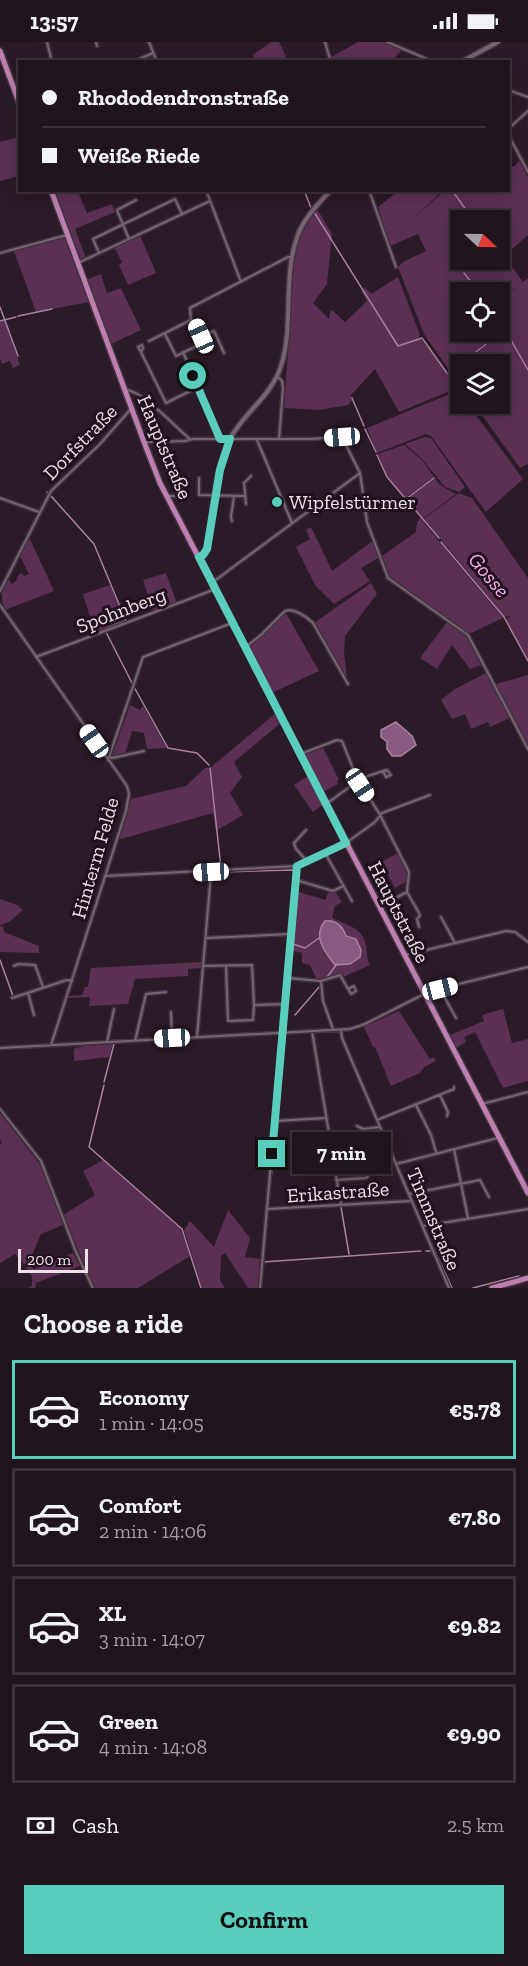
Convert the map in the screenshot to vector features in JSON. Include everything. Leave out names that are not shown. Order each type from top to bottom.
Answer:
[{"type":"main road","points":[[0,51],[18,100]]},
{"type":"main road","name":"Hauptstraße","points":[[52,192],[124,391],[167,496],[528,1193]]},
{"type":"main road","points":[[492,1288],[528,1278]]},
{"type":"street","points":[[48,42],[52,60]]},
{"type":"street","points":[[96,42],[97,46]]},
{"type":"street","points":[[149,42],[156,60]]},
{"type":"street","points":[[325,42],[330,60]]},
{"type":"street","points":[[387,42],[429,60]]},
{"type":"street","points":[[465,60],[498,42]]},
{"type":"street","points":[[137,60],[153,53]]},
{"type":"street","points":[[510,91],[528,97]]},
{"type":"street","points":[[510,127],[528,111]]},
{"type":"street","points":[[510,138],[528,172]]},
{"type":"street","points":[[207,192],[241,282]]},
{"type":"street","points":[[199,557],[207,549],[223,458],[230,439],[277,376],[286,342],[293,257],[298,237],[305,222],[329,192]]},
{"type":"street","points":[[370,192],[396,267]]},
{"type":"street","points":[[99,254],[93,239],[175,199],[182,214]]},
{"type":"street","points":[[129,239],[117,210],[136,200]]},
{"type":"street","points":[[78,263],[210,201]]},
{"type":"street","points":[[0,253],[67,234]]},
{"type":"street","points":[[190,319],[190,308],[288,257],[293,257]]},
{"type":"street","points":[[149,341],[190,319]]},
{"type":"street","points":[[165,334],[176,356],[203,343],[195,322],[190,319]]},
{"type":"street","points":[[201,336],[214,331],[224,353]]},
{"type":"street","points":[[141,352],[166,403],[198,387]]},
{"type":"street","points":[[183,352],[220,439]]},
{"type":"street","points":[[277,376],[282,381],[283,388],[279,439]]},
{"type":"street","points":[[124,391],[129,390],[144,400],[190,439]]},
{"type":"street","name":"Dorfstraße","points":[[0,591],[57,485],[100,444],[131,409]]},
{"type":"street","points":[[144,442],[190,439],[257,440],[342,437],[360,472],[367,522],[388,578],[468,635],[528,749]]},
{"type":"street","points":[[257,440],[291,523]]},
{"type":"street","name":"Spohnberg","points":[[36,657],[213,586],[291,523],[360,472]]},
{"type":"street","points":[[246,504],[244,483],[251,476]]},
{"type":"street","points":[[199,478],[199,495],[245,496]]},
{"type":"street","points":[[167,496],[181,496]]},
{"type":"street","points":[[232,521],[234,496]]},
{"type":"street","points":[[0,498],[40,513]]},
{"type":"street","name":"Hinterm Felde","points":[[0,605],[109,758],[127,786],[129,794],[126,811],[51,1045]]},
{"type":"street","points":[[246,647],[285,611],[293,611],[307,617],[313,623],[348,684]]},
{"type":"street","points":[[144,751],[109,758],[143,657],[232,622]]},
{"type":"street","points":[[301,754],[337,740],[342,741],[358,781],[380,814],[409,872],[406,892],[419,913],[420,916],[417,919],[419,927]]},
{"type":"street","points":[[326,804],[358,781],[383,771]]},
{"type":"street","points":[[105,876],[297,866],[346,843],[375,822],[380,814],[430,795]]},
{"type":"street","points":[[306,830],[294,843],[296,849],[307,861]]},
{"type":"street","points":[[325,853],[352,901]]},
{"type":"street","points":[[260,1288],[297,866]]},
{"type":"street","points":[[197,1037],[211,872]]},
{"type":"street","points":[[296,880],[333,891],[343,886]]},
{"type":"street","points":[[380,906],[406,892]]},
{"type":"street","points":[[441,917],[455,943]]},
{"type":"street","points":[[405,955],[511,931],[519,934],[528,942]]},
{"type":"street","points":[[206,938],[291,934]]},
{"type":"street","points":[[14,966],[18,964],[35,965],[43,988]]},
{"type":"street","points":[[203,966],[250,964],[254,968],[253,1020],[228,1021],[226,966]]},
{"type":"street","points":[[0,1048],[341,1030],[360,1026],[425,994],[528,967]]},
{"type":"street","points":[[287,978],[321,981],[340,975],[348,988]]},
{"type":"street","points":[[12,998],[67,980],[72,981]]},
{"type":"street","points":[[321,981],[323,1001],[332,1030]]},
{"type":"street","points":[[440,989],[456,1018]]},
{"type":"street","points":[[135,1041],[146,994],[166,992]]},
{"type":"street","points":[[28,993],[34,1015]]},
{"type":"street","points":[[254,1005],[285,1004]]},
{"type":"street","points":[[107,1042],[114,1009]]},
{"type":"street","points":[[171,1012],[172,1038]]},
{"type":"street","name":"Timmstraße","points":[[341,1030],[342,1038],[449,1288]]},
{"type":"street","points":[[312,1031],[341,1205]]},
{"type":"street","points":[[377,1120],[440,1095],[454,1087]]},
{"type":"street","points":[[482,1104],[528,1092]]},
{"type":"street","points":[[440,1095],[448,1112],[447,1116]]},
{"type":"street","points":[[416,1105],[431,1135],[437,1154]]},
{"type":"street","points":[[0,1109],[41,1161],[76,1252],[93,1288]]},
{"type":"street","points":[[274,1121],[326,1118]]},
{"type":"street","points":[[357,1126],[363,1129],[380,1127]]},
{"type":"street","points":[[396,1164],[499,1138]]},
{"type":"street","points":[[300,1174],[307,1140]]},
{"type":"street","points":[[361,1152],[388,1146]]},
{"type":"street","points":[[454,1149],[468,1218]]},
{"type":"street","points":[[306,1152],[332,1150]]},
{"type":"street","points":[[336,1180],[366,1178],[369,1175]]},
{"type":"street","points":[[409,1194],[480,1180],[489,1197]]},
{"type":"street","name":"Erikastraße","points":[[267,1209],[411,1200]]},
{"type":"street","points":[[423,1226],[528,1209]]},
{"type":"shaded area","points":[[271,42],[279,42],[288,60],[255,60],[253,55]]},
{"type":"shaded area","points":[[358,42],[385,42],[401,51],[393,60],[332,60],[331,57]]},
{"type":"shaded area","points":[[18,137],[18,176],[0,181],[0,142]]},
{"type":"shaded area","points":[[519,161],[528,177],[528,235],[510,251],[510,210],[450,210],[450,270],[510,270],[510,264],[523,282],[528,278],[528,369],[510,338],[510,293],[520,285],[510,292],[510,282],[472,282],[464,273],[471,282],[450,282],[450,342],[487,342],[471,354],[450,354],[449,370],[424,334],[398,267],[403,262],[426,251],[418,234],[390,246],[378,207],[397,192],[439,194],[414,218],[443,192],[510,192],[510,168]]},
{"type":"shaded area","points":[[54,192],[78,192],[87,213],[112,204],[115,212],[75,229],[86,258],[81,260]]},
{"type":"shaded area","points":[[317,209],[332,234],[327,284],[313,303],[329,319],[332,310],[345,322],[367,301],[361,291],[365,287],[371,294],[398,277],[419,337],[450,376],[450,391],[399,412],[375,369],[351,395],[352,400],[348,405],[319,410],[284,408],[295,257],[303,228]]},
{"type":"shaded area","points":[[140,235],[156,273],[128,285],[119,265],[122,262],[114,247]]},
{"type":"shaded area","points":[[65,237],[89,302],[36,312],[14,251]]},
{"type":"shaded area","points":[[101,274],[107,293],[121,288],[141,330],[111,344],[88,279]]},
{"type":"shaded area","points":[[4,320],[20,365],[13,368],[10,361],[2,364],[0,358],[0,321]]},
{"type":"shaded area","points":[[510,340],[528,371],[528,464],[520,468],[481,414],[510,414],[510,354],[473,354],[490,342],[510,342]]},
{"type":"shaded area","points":[[450,394],[450,414],[475,414],[523,479],[486,512],[431,436],[426,434],[377,453],[367,428]]},
{"type":"shaded area","points":[[425,437],[431,438],[465,487],[459,492],[445,487],[422,459],[405,444]]},
{"type":"shaded area","points":[[404,445],[422,460],[434,477],[405,498],[387,476],[378,454]]},
{"type":"shaded area","points":[[435,478],[440,485],[456,494],[423,519],[407,499]]},
{"type":"shaded area","points":[[459,493],[472,498],[528,578],[528,660],[506,619],[511,616],[505,617],[424,519]]},
{"type":"shaded area","points":[[420,518],[503,618],[469,634],[389,577],[382,556],[416,532]]},
{"type":"shaded area","points":[[311,527],[332,571],[374,540],[380,557],[361,568],[370,581],[334,604],[315,585],[296,547],[310,539],[306,530]]},
{"type":"shaded area","points":[[29,537],[54,591],[5,610],[2,594],[7,578],[12,584],[18,575],[29,574],[19,555]]},
{"type":"shaded area","points":[[166,573],[177,603],[153,611],[143,580]]},
{"type":"shaded area","points":[[371,583],[377,594],[345,636],[347,680],[314,623]]},
{"type":"shaded area","points":[[110,585],[125,621],[95,633],[83,594]]},
{"type":"shaded area","points":[[286,613],[319,671],[272,693],[249,648]]},
{"type":"shaded area","points":[[447,622],[466,636],[481,665],[470,669],[452,645],[437,669],[420,658]]},
{"type":"shaded area","points":[[486,673],[510,718],[490,727],[488,722],[471,729],[465,714],[452,719],[441,700],[455,689]]},
{"type":"shaded area","points":[[528,675],[528,746],[496,684]]},
{"type":"shaded area","points":[[130,705],[140,710],[143,706],[167,748],[147,749],[144,733],[132,731],[125,754],[112,756]]},
{"type":"shaded area","points":[[277,712],[282,722],[234,762],[242,777],[230,793],[243,815],[216,831],[213,813],[118,838],[131,799],[186,786],[205,768],[210,768]]},
{"type":"shaded area","points":[[396,722],[412,736],[416,745],[401,756],[392,756],[387,749],[387,742],[381,737],[381,730]]},
{"type":"shaded area","points":[[323,747],[339,780],[338,784],[323,792],[304,754]]},
{"type":"shaded area","points":[[310,775],[324,804],[313,812],[294,785]]},
{"type":"shaded area","points":[[398,853],[408,873],[407,881],[395,888],[381,862]]},
{"type":"shaded area","points":[[296,891],[325,900],[329,891],[335,891],[342,902],[335,906],[332,918],[351,926],[363,936],[370,965],[343,977],[342,974],[324,979],[316,978],[310,965],[302,963],[302,953],[291,950]]},
{"type":"shaded area","points":[[0,899],[17,905],[23,910],[9,922],[0,925]]},
{"type":"shaded area","points":[[325,921],[336,922],[346,936],[356,939],[361,950],[360,957],[350,964],[335,965],[321,944],[320,932]]},
{"type":"shaded area","points":[[3,926],[4,932],[39,946],[39,953],[0,952],[0,927]]},
{"type":"shaded area","points":[[202,962],[201,968],[188,969],[188,976],[135,979],[128,1004],[89,1006],[90,997],[68,998],[82,995],[85,987],[88,987],[91,968]]},
{"type":"shaded area","points":[[503,1009],[512,1043],[528,1039],[528,1081],[503,1088],[475,1032],[464,1037],[466,1042],[456,1048],[450,1035],[484,1021],[482,1015]]},
{"type":"shaded area","points":[[399,1011],[430,1059],[434,1057],[436,1061],[424,1067],[420,1073],[391,1086],[364,1027]]},
{"type":"shaded area","points":[[113,1044],[109,1057],[74,1061],[74,1049],[83,1046]]},
{"type":"shaded area","points":[[0,1113],[41,1166],[63,1225],[41,1234],[28,1264],[34,1269],[73,1253],[80,1266],[36,1283],[35,1288],[28,1288],[32,1286],[32,1277],[15,1254],[0,1263],[0,1145],[2,1142],[0,1140]]},
{"type":"shaded area","points":[[103,1160],[180,1228],[190,1256],[138,1288],[95,1288],[63,1215],[95,1195],[83,1171]]},
{"type":"shaded area","points":[[228,1210],[250,1238],[245,1257],[260,1259],[258,1288],[248,1288],[225,1253],[221,1256],[220,1280],[225,1288],[202,1288],[184,1230],[190,1221],[214,1247]]},
{"type":"waterway","points":[[305,192],[311,208]]},
{"type":"waterway","points":[[453,192],[466,210]]},
{"type":"waterway","points":[[314,212],[398,346],[422,338],[447,373]]},
{"type":"waterway","points":[[464,273],[471,282]]},
{"type":"waterway","points":[[0,307],[18,356]]},
{"type":"waterway","points":[[18,316],[52,309]]},
{"type":"waterway","points":[[0,321],[16,317]]},
{"type":"waterway","points":[[510,338],[528,370]]},
{"type":"waterway","points":[[473,354],[489,342]]},
{"type":"waterway","name":"Gosse","points":[[352,398],[364,426]]},
{"type":"waterway","name":"Gosse","points":[[365,429],[376,452]]},
{"type":"waterway","name":"Gosse","points":[[377,455],[387,477],[439,538]]},
{"type":"waterway","points":[[406,499],[434,478]]},
{"type":"waterway","points":[[51,496],[94,544],[126,621],[105,629]]},
{"type":"waterway","name":"Gosse","points":[[441,542],[504,617],[528,661]]},
{"type":"waterway","points":[[106,632],[132,683]]},
{"type":"waterway","points":[[134,687],[168,748],[197,753],[209,765]]},
{"type":"waterway","points":[[210,768],[221,868]]},
{"type":"waterway","points":[[222,872],[294,870],[292,893]]},
{"type":"waterway","points":[[296,893],[293,944],[305,948],[319,938]]},
{"type":"waterway","points":[[0,960],[13,996]]},
{"type":"waterway","points":[[327,977],[337,964]]},
{"type":"waterway","points":[[295,1015],[320,986]]},
{"type":"waterway","points":[[104,1082],[114,1044]]},
{"type":"waterway","points":[[279,1094],[283,1044]]},
{"type":"waterway","points":[[104,1085],[89,1147],[182,1229],[201,1288]]},
{"type":"waterway","points":[[278,1098],[278,1105]]},
{"type":"waterway","points":[[276,1119],[277,1113]]},
{"type":"waterway","points":[[272,1168],[276,1123]]},
{"type":"waterway","points":[[271,1177],[272,1172]]},
{"type":"waterway","points":[[268,1208],[271,1179]]},
{"type":"waterway","points":[[341,1207],[349,1254]]},
{"type":"waterway","points":[[268,1212],[263,1262],[421,1251]]},
{"type":"waterway","points":[[426,1251],[431,1251]]},
{"type":"waterway","points":[[435,1251],[452,1288]]},
{"type":"waterway","points":[[473,1288],[519,1276]]},
{"type":"place","name":"Wipfelstürmer","points":[[277,502]]},
{"type":"route","points":[[193,376],[220,439],[230,439],[220,470],[207,549],[199,557],[346,843],[297,866],[272,1154]]}]
